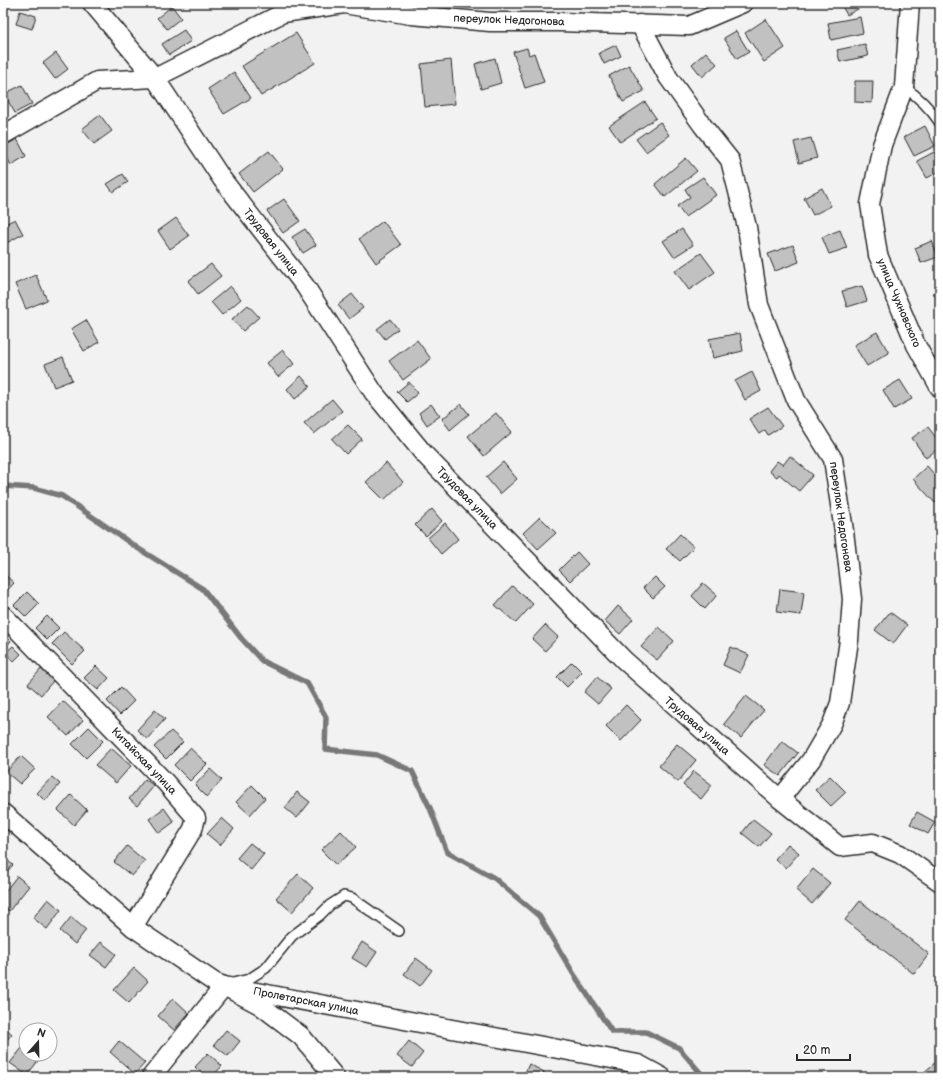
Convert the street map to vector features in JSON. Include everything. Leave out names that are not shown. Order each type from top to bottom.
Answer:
[{"type":"street","name":"Трудовая улица","points":[[92,3],[154,78],[222,178],[305,286],[374,393],[424,454],[624,660],[780,799],[840,847],[873,843],[900,854],[940,882]]},
{"type":"street","name":"переулок Недогонова","points":[[154,78],[283,13],[344,4],[411,15],[490,22],[689,26],[743,3]]},
{"type":"street","name":"улица Чухновского","points":[[910,3],[904,87],[882,145],[870,204],[878,255],[916,345],[940,388]]},
{"type":"street","name":"переулок Недогонова","points":[[640,24],[668,77],[703,126],[730,160],[747,228],[759,305],[796,400],[833,459],[844,531],[852,599],[849,640],[840,702],[832,724],[811,760],[780,799]]},
{"type":"street","points":[[3,135],[97,81],[154,78]]},
{"type":"street","name":"Китайская улица","points":[[3,615],[166,783],[196,818],[193,829],[133,927]]},
{"type":"street","name":"Пролетарская улица","points":[[3,813],[133,927],[214,982],[224,986],[638,1064],[662,1077]]},
{"type":"street","points":[[151,1077],[224,986],[260,1005],[301,1036],[335,1077]]},
{"type":"lane","points":[[904,87],[918,96],[932,110],[940,123]]},
{"type":"lane","points":[[224,986],[249,979],[266,968],[292,936],[344,896],[352,898],[399,931]]},
{"type":"building","points":[[840,3],[867,3],[867,4],[847,15]]},
{"type":"building","points":[[172,6],[181,18],[167,29],[157,18]]},
{"type":"building","points":[[20,11],[36,16],[32,29],[16,24]]},
{"type":"building","points":[[860,17],[863,33],[831,40],[828,23]]},
{"type":"building","points":[[766,19],[785,48],[764,62],[745,33]]},
{"type":"building","points":[[184,30],[191,41],[169,55],[162,44]]},
{"type":"building","points":[[736,31],[749,52],[737,59],[724,38]]},
{"type":"building","points":[[296,33],[315,63],[261,96],[242,66]]},
{"type":"building","points":[[865,44],[868,56],[840,62],[837,50]]},
{"type":"building","points":[[616,45],[621,56],[604,64],[599,53]]},
{"type":"building","points":[[527,48],[529,55],[534,53],[544,82],[525,88],[513,52]]},
{"type":"building","points":[[706,52],[717,64],[702,77],[692,64]]},
{"type":"building","points":[[56,53],[68,69],[55,79],[43,63]]},
{"type":"building","points":[[495,58],[501,83],[481,89],[475,64]]},
{"type":"building","points":[[451,60],[455,104],[425,107],[421,64]]},
{"type":"building","points":[[629,65],[644,91],[623,102],[609,76]]},
{"type":"building","points":[[234,72],[251,98],[224,114],[208,89]]},
{"type":"building","points":[[855,81],[873,81],[872,103],[855,102]]},
{"type":"building","points":[[22,85],[32,104],[15,113],[4,94]]},
{"type":"building","points":[[645,102],[656,118],[620,142],[609,126]]},
{"type":"building","points":[[100,115],[112,131],[94,144],[82,129]]},
{"type":"building","points":[[660,122],[669,135],[646,152],[636,139]]},
{"type":"building","points":[[925,126],[935,146],[914,156],[904,137]]},
{"type":"building","points":[[811,138],[817,158],[799,163],[794,142]]},
{"type":"building","points":[[17,139],[26,156],[11,165],[3,150],[3,147]]},
{"type":"building","points":[[269,151],[283,169],[253,192],[239,174]]},
{"type":"building","points":[[934,152],[940,162],[940,171],[927,178],[917,161]]},
{"type":"building","points":[[686,158],[697,171],[665,197],[655,184]]},
{"type":"building","points":[[123,174],[128,182],[113,192],[107,184]]},
{"type":"building","points":[[703,177],[716,195],[685,217],[677,206],[690,197],[685,189]]},
{"type":"building","points":[[822,188],[831,206],[813,215],[804,198]]},
{"type":"building","points":[[284,199],[300,221],[283,233],[267,211]]},
{"type":"building","points":[[176,218],[189,236],[170,249],[158,231]]},
{"type":"building","points":[[15,219],[23,234],[3,245],[3,225]]},
{"type":"building","points":[[383,221],[401,245],[376,263],[359,239]]},
{"type":"building","points":[[305,229],[316,245],[303,253],[292,237]]},
{"type":"building","points":[[682,229],[693,245],[674,257],[663,241]]},
{"type":"building","points":[[840,230],[847,248],[829,254],[822,237]]},
{"type":"building","points":[[932,241],[938,257],[921,263],[915,248]]},
{"type":"building","points":[[793,245],[799,262],[775,271],[768,254]]},
{"type":"building","points":[[701,253],[715,272],[689,290],[675,271]]},
{"type":"building","points":[[211,264],[221,276],[198,294],[188,281]]},
{"type":"building","points":[[36,275],[47,300],[26,309],[15,284]]},
{"type":"building","points":[[230,286],[241,299],[222,315],[211,302]]},
{"type":"building","points":[[862,286],[867,301],[847,307],[842,291]]},
{"type":"building","points":[[940,289],[940,303],[933,293]]},
{"type":"building","points":[[352,294],[363,308],[349,319],[338,305]]},
{"type":"building","points":[[248,305],[259,317],[243,331],[232,319]]},
{"type":"building","points":[[390,319],[398,329],[385,339],[377,329]]},
{"type":"building","points":[[86,320],[99,342],[84,351],[71,329]]},
{"type":"building","points":[[877,332],[889,353],[867,366],[854,345]]},
{"type":"building","points":[[740,333],[743,351],[713,358],[709,339]]},
{"type":"building","points":[[417,340],[431,359],[403,380],[389,361]]},
{"type":"building","points":[[283,350],[294,364],[278,377],[267,363]]},
{"type":"building","points":[[63,357],[72,380],[54,387],[45,364]]},
{"type":"building","points":[[752,372],[761,391],[745,400],[735,381]]},
{"type":"building","points":[[301,376],[310,386],[295,399],[287,389]]},
{"type":"building","points":[[900,380],[912,399],[894,409],[883,390]]},
{"type":"building","points":[[409,382],[418,393],[407,402],[397,392]]},
{"type":"building","points":[[332,399],[342,411],[314,434],[304,423]]},
{"type":"building","points":[[431,404],[440,416],[427,425],[419,413]]},
{"type":"building","points":[[461,404],[469,414],[450,430],[442,419]]},
{"type":"building","points":[[768,407],[782,426],[768,435],[765,430],[759,434],[749,419]]},
{"type":"building","points":[[496,413],[512,432],[484,456],[468,436]]},
{"type":"building","points":[[348,425],[362,439],[346,454],[332,439]]},
{"type":"building","points":[[928,427],[940,443],[940,447],[926,458],[912,438]]},
{"type":"building","points":[[790,456],[813,475],[799,491],[779,474],[777,477],[769,471],[777,461],[783,465]]},
{"type":"building","points":[[503,462],[517,479],[500,494],[486,477]]},
{"type":"building","points":[[386,463],[403,482],[384,500],[366,482]]},
{"type":"building","points":[[927,466],[940,481],[940,498],[935,503],[913,479]]},
{"type":"building","points":[[432,509],[442,521],[426,536],[415,525]]},
{"type":"building","points":[[540,517],[556,533],[538,549],[523,533]]},
{"type":"building","points":[[445,523],[458,539],[441,554],[428,538]]},
{"type":"building","points":[[680,534],[694,547],[680,561],[666,549]]},
{"type":"building","points":[[577,552],[588,564],[570,581],[559,570]]},
{"type":"building","points":[[3,573],[14,583],[4,594],[3,594]]},
{"type":"building","points":[[655,577],[665,587],[653,598],[643,588]]},
{"type":"building","points":[[703,583],[717,595],[705,609],[692,596]]},
{"type":"building","points":[[512,586],[533,604],[516,623],[495,605]]},
{"type":"building","points":[[780,589],[804,592],[801,615],[777,612]]},
{"type":"building","points":[[27,592],[39,604],[26,617],[14,605]]},
{"type":"building","points":[[618,606],[633,619],[620,634],[605,621]]},
{"type":"building","points":[[890,612],[907,625],[893,644],[875,630]]},
{"type":"building","points":[[47,616],[59,628],[47,640],[35,628]]},
{"type":"building","points":[[545,625],[558,637],[545,651],[532,639]]},
{"type":"building","points":[[659,627],[674,641],[657,660],[641,647]]},
{"type":"building","points":[[64,632],[85,651],[72,664],[52,644]]},
{"type":"building","points":[[3,633],[11,641],[3,650]]},
{"type":"building","points":[[13,646],[21,654],[14,661],[5,653]]},
{"type":"building","points":[[731,647],[749,655],[740,673],[723,665]]},
{"type":"building","points":[[572,662],[582,672],[567,687],[557,677]]},
{"type":"building","points":[[96,666],[109,678],[98,690],[84,678]]},
{"type":"building","points":[[41,669],[54,680],[41,695],[28,684]]},
{"type":"building","points":[[597,677],[611,689],[598,704],[584,692]]},
{"type":"building","points":[[121,687],[134,701],[120,715],[107,701]]},
{"type":"building","points":[[746,696],[764,710],[741,738],[724,724]]},
{"type":"building","points":[[63,701],[83,720],[68,736],[48,717]]},
{"type":"building","points":[[626,705],[641,720],[621,741],[606,726]]},
{"type":"building","points":[[155,710],[165,719],[147,739],[137,730]]},
{"type":"building","points":[[89,727],[103,741],[86,758],[72,744]]},
{"type":"building","points":[[171,731],[183,742],[166,759],[154,747]]},
{"type":"building","points":[[782,741],[798,753],[780,776],[764,765]]},
{"type":"building","points":[[677,744],[696,760],[678,782],[659,766]]},
{"type":"building","points":[[111,748],[131,766],[116,783],[95,765]]},
{"type":"building","points":[[190,748],[207,764],[190,781],[174,765]]},
{"type":"building","points":[[21,756],[35,769],[20,784],[6,772]]},
{"type":"building","points":[[940,762],[940,771],[936,766]]},
{"type":"building","points":[[210,769],[222,780],[207,797],[195,785]]},
{"type":"building","points":[[694,771],[712,785],[701,799],[683,785]]},
{"type":"building","points":[[830,776],[846,792],[831,806],[815,790]]},
{"type":"building","points":[[52,777],[60,784],[45,801],[37,793]]},
{"type":"building","points":[[145,779],[154,786],[137,806],[129,799]]},
{"type":"building","points":[[252,785],[265,798],[250,815],[236,802]]},
{"type":"building","points":[[297,792],[310,802],[297,818],[285,808]]},
{"type":"building","points":[[71,795],[87,810],[74,825],[58,810]]},
{"type":"building","points":[[164,808],[174,822],[159,833],[149,819]]},
{"type":"building","points":[[917,812],[935,822],[928,834],[910,824]]},
{"type":"building","points":[[222,818],[234,829],[220,845],[207,834]]},
{"type":"building","points":[[753,819],[771,833],[759,847],[742,833]]},
{"type":"building","points":[[341,831],[356,847],[336,865],[321,850]]},
{"type":"building","points":[[250,843],[264,854],[251,870],[237,858]]},
{"type":"building","points":[[788,844],[799,853],[786,868],[775,859]]},
{"type":"building","points":[[127,846],[145,861],[132,876],[114,862]]},
{"type":"building","points":[[3,857],[13,865],[3,876]]},
{"type":"building","points":[[813,869],[830,883],[812,904],[796,890]]},
{"type":"building","points":[[298,874],[313,888],[292,912],[276,898]]},
{"type":"building","points":[[17,876],[29,886],[9,911],[3,905],[3,894]]},
{"type":"building","points":[[48,899],[61,910],[47,929],[33,918]]},
{"type":"building","points":[[860,901],[929,954],[914,974],[845,920]]},
{"type":"building","points":[[71,917],[86,930],[75,944],[60,931]]},
{"type":"building","points":[[101,942],[116,954],[106,967],[90,955]]},
{"type":"building","points":[[362,942],[377,952],[367,967],[352,958]]},
{"type":"building","points":[[416,958],[432,970],[420,986],[404,974]]},
{"type":"building","points":[[134,968],[148,981],[129,1003],[114,990]]},
{"type":"building","points":[[173,998],[189,1013],[174,1030],[158,1016]]},
{"type":"building","points":[[3,1026],[12,1034],[3,1044]]},
{"type":"building","points":[[226,1030],[240,1041],[228,1056],[214,1045]]},
{"type":"building","points":[[119,1041],[145,1063],[135,1074],[110,1052]]},
{"type":"building","points":[[409,1041],[423,1053],[412,1067],[397,1056]]},
{"type":"building","points":[[18,1053],[18,1062],[37,1062],[27,1075],[10,1063]]},
{"type":"building","points":[[208,1053],[222,1066],[212,1077],[206,1077],[195,1067]]},
{"type":"building","points":[[937,1061],[940,1064],[940,1077],[925,1077],[922,1074]]},
{"type":"building","points":[[529,1064],[544,1072],[542,1077],[523,1077]]},
{"type":"building","points":[[57,1071],[65,1077],[53,1077]]},
{"type":"waterway","points":[[3,486],[34,488],[62,496],[139,549],[203,589],[241,638],[262,661],[307,683],[326,717],[325,749],[377,755],[412,771],[430,808],[447,852],[494,878],[539,916],[573,973],[612,1032],[646,1032],[679,1048],[704,1077]]}]
